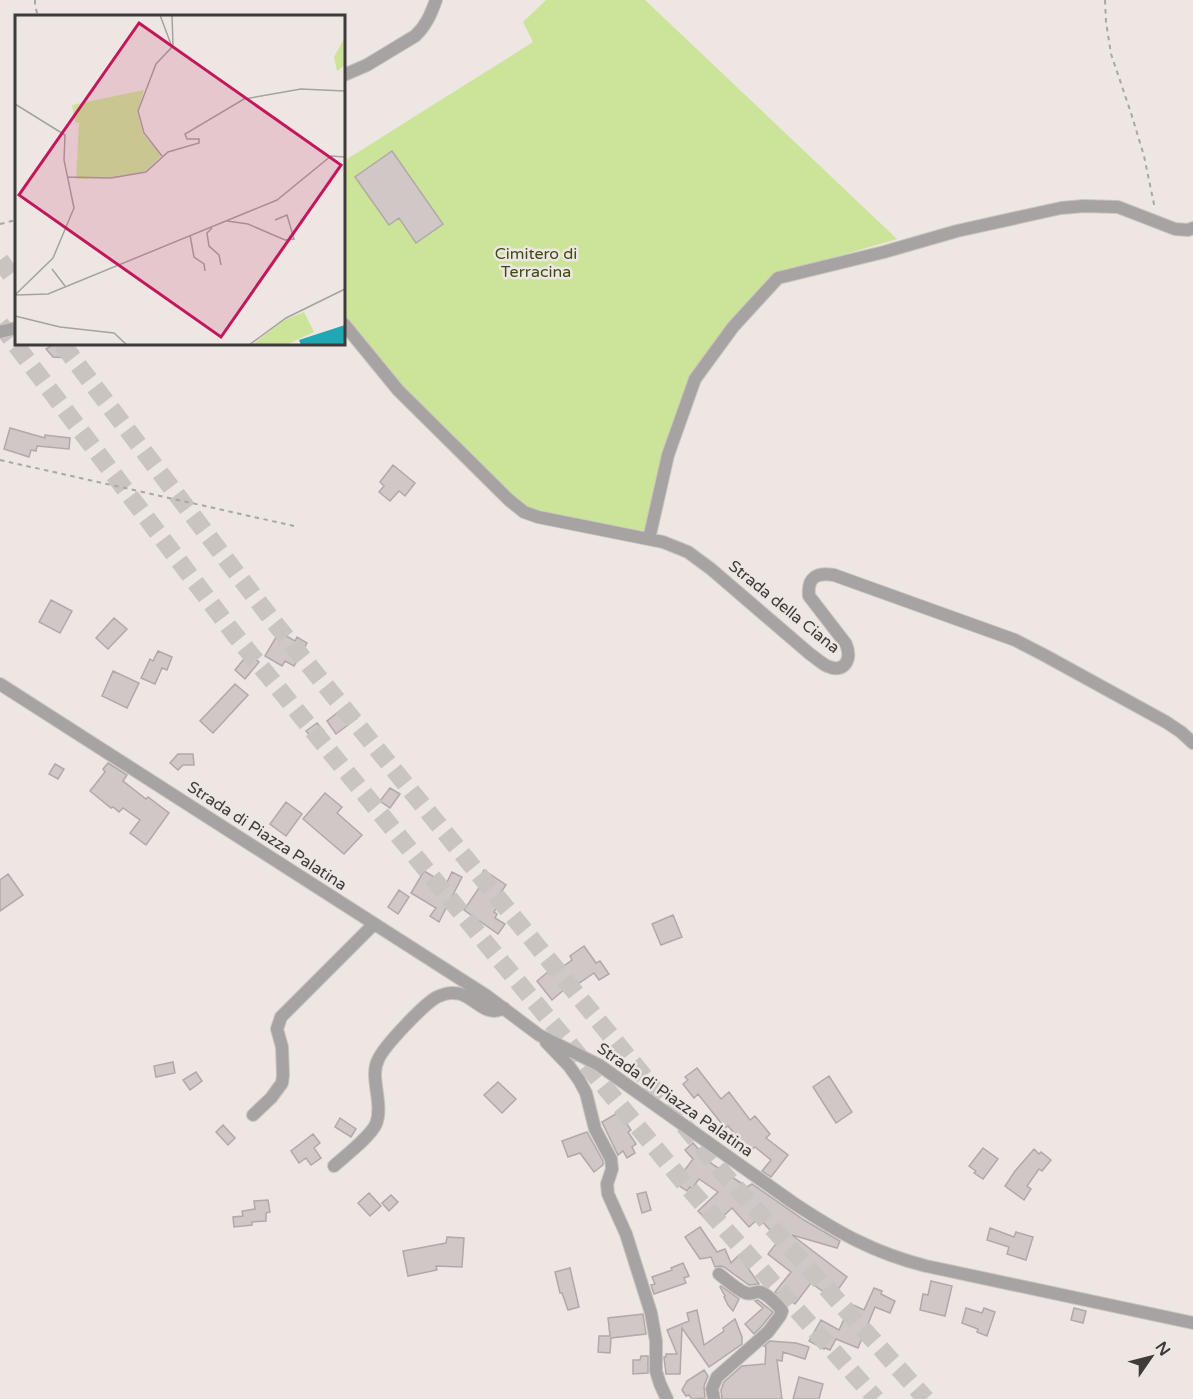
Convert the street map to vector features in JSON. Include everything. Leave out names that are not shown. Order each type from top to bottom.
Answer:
[{"type":"street","points":[[345,75],[367,65],[415,36],[427,22],[436,0]]},
{"type":"street","points":[[649,539],[668,455],[695,379],[733,327],[778,278],[957,231],[1061,208],[1118,207],[1175,229],[1193,228]]},
{"type":"street","name":"Strada della Ciana","points":[[345,325],[398,390],[509,500],[524,512],[538,517],[672,545],[696,557],[810,654],[830,667],[839,668],[845,665],[849,653],[843,639],[809,596],[809,586],[813,578],[820,574],[834,575],[1015,640],[1166,722],[1193,743]]},
{"type":"street","points":[[0,332],[15,328]]},
{"type":"street","name":"Strada di Piazza Palatina","points":[[0,684],[504,1008],[539,1035],[599,1065],[840,1233],[874,1250],[926,1266],[1193,1323]]},
{"type":"street","points":[[253,1115],[271,1098],[282,1083],[282,1047],[277,1029],[281,1017],[374,924]]},
{"type":"street","points":[[334,1166],[374,1127],[377,1115],[375,1073],[378,1060],[385,1049],[419,1012],[434,999],[450,993],[466,995],[490,1011],[495,1012],[504,1008]]},
{"type":"street","points":[[539,1035],[569,1066],[579,1080],[586,1093],[595,1129],[611,1159],[612,1169],[608,1194],[626,1234],[651,1312],[656,1341],[657,1371],[667,1399]]},
{"type":"street","points":[[714,1399],[712,1389],[717,1377],[768,1332],[782,1311],[779,1305],[762,1293],[744,1293],[718,1274]]},
{"type":"path","points":[[35,0],[34,6],[38,15]]},
{"type":"path","points":[[1105,0],[1111,54],[1144,156],[1160,223]]},
{"type":"path","points":[[0,224],[15,220]]},
{"type":"path","points":[[0,460],[294,526]]},
{"type":"green space","name":"Cimitero di Terracina","points":[[546,0],[645,0],[897,239],[774,275],[690,375],[645,531],[525,512],[345,333],[345,160],[533,42],[523,22]]},
{"type":"building","points":[[392,151],[443,224],[416,243],[399,218],[389,225],[355,177]]},
{"type":"building","points":[[52,345],[72,345],[78,351],[70,358],[53,357],[46,349]]},
{"type":"building","points":[[10,428],[45,438],[45,435],[70,438],[69,449],[37,446],[36,451],[31,450],[29,457],[4,449]]},
{"type":"building","points":[[393,465],[415,483],[405,496],[399,491],[390,501],[379,492],[384,486],[380,482]]},
{"type":"building","points":[[51,600],[72,611],[60,633],[39,622]]},
{"type":"building","points":[[114,618],[127,629],[108,649],[96,638]]},
{"type":"building","points":[[279,632],[295,641],[297,637],[307,643],[294,666],[285,661],[282,666],[265,656]]},
{"type":"building","points":[[158,651],[172,657],[167,670],[162,668],[155,684],[141,678],[150,659],[153,661]]},
{"type":"building","points":[[248,654],[259,662],[245,679],[235,670]]},
{"type":"building","points":[[113,671],[139,683],[127,708],[102,696]]},
{"type":"building","points":[[235,684],[248,695],[213,733],[200,721]]},
{"type":"building","points":[[347,705],[357,718],[336,734],[327,721]]},
{"type":"building","points":[[317,723],[324,731],[314,740],[306,731]]},
{"type":"building","points":[[178,754],[193,754],[194,765],[183,765],[178,770],[170,763]]},
{"type":"building","points":[[108,763],[127,775],[123,781],[169,813],[146,845],[130,833],[140,820],[123,808],[119,812],[111,808],[90,791],[105,772],[103,769]]},
{"type":"building","points":[[55,764],[64,769],[58,779],[49,774]]},
{"type":"building","points":[[390,788],[400,794],[390,808],[380,801]]},
{"type":"building","points":[[325,793],[342,807],[337,813],[362,835],[344,854],[303,819]]},
{"type":"building","points":[[286,802],[302,814],[286,836],[270,824]]},
{"type":"building","points":[[484,870],[506,885],[496,899],[500,902],[494,912],[497,914],[495,918],[505,924],[498,934],[464,910],[481,885],[477,882]]},
{"type":"building","points":[[424,871],[446,884],[452,872],[462,877],[439,922],[430,916],[436,908],[411,893]]},
{"type":"building","points":[[8,874],[23,895],[0,911],[0,880]]},
{"type":"building","points":[[399,890],[409,897],[398,914],[388,907]]},
{"type":"building","points":[[673,915],[682,937],[661,945],[652,924]]},
{"type":"building","points":[[584,946],[596,963],[600,961],[609,974],[599,980],[594,973],[575,986],[572,983],[552,1000],[537,981],[548,972],[551,975],[572,960],[570,956]]},
{"type":"building","points":[[173,1062],[175,1073],[156,1077],[154,1066]]},
{"type":"building","points":[[697,1068],[721,1099],[729,1092],[750,1120],[755,1116],[770,1134],[766,1138],[788,1155],[771,1177],[762,1171],[771,1160],[755,1147],[750,1151],[728,1126],[725,1128],[698,1094],[694,1098],[683,1084],[688,1080],[685,1077]]},
{"type":"building","points":[[196,1072],[202,1081],[190,1090],[183,1080]]},
{"type":"building","points":[[829,1076],[852,1112],[836,1123],[813,1087]]},
{"type":"building","points":[[498,1082],[516,1099],[502,1113],[484,1095]]},
{"type":"building","points":[[619,1112],[631,1130],[628,1132],[636,1144],[632,1147],[635,1153],[627,1158],[623,1151],[618,1155],[602,1122]]},
{"type":"building","points":[[340,1118],[356,1129],[351,1137],[335,1127]]},
{"type":"building","points":[[223,1125],[235,1138],[228,1145],[216,1132]]},
{"type":"building","points":[[587,1132],[603,1161],[603,1165],[594,1172],[580,1153],[568,1157],[562,1141]]},
{"type":"building","points":[[313,1134],[320,1143],[314,1148],[321,1158],[311,1165],[306,1158],[299,1163],[291,1151]]},
{"type":"building","points":[[693,1143],[712,1164],[747,1187],[752,1184],[804,1220],[840,1241],[837,1248],[792,1235],[847,1277],[832,1298],[811,1283],[795,1304],[788,1299],[785,1302],[775,1292],[791,1272],[768,1254],[779,1240],[759,1218],[749,1227],[732,1208],[713,1226],[698,1211],[718,1192],[699,1179],[692,1189],[690,1187],[687,1191],[675,1183],[693,1159],[685,1150]]},
{"type":"building","points":[[983,1148],[998,1159],[983,1179],[969,1166]]},
{"type":"building","points":[[1034,1149],[1051,1160],[1042,1171],[1039,1169],[1027,1186],[1031,1189],[1024,1200],[1005,1186]]},
{"type":"building","points":[[646,1192],[651,1210],[642,1213],[637,1194]]},
{"type":"building","points":[[369,1193],[381,1206],[370,1216],[358,1203]]},
{"type":"building","points":[[391,1195],[398,1202],[389,1211],[382,1203]]},
{"type":"building","points":[[268,1200],[270,1212],[266,1213],[266,1221],[234,1227],[233,1217],[243,1216],[242,1211],[255,1209],[254,1201]]},
{"type":"building","points":[[700,1227],[717,1252],[725,1249],[731,1263],[739,1255],[759,1284],[749,1285],[724,1267],[715,1267],[711,1257],[700,1259],[685,1237]]},
{"type":"building","points":[[990,1228],[1014,1237],[1016,1232],[1033,1237],[1026,1260],[1007,1254],[1009,1247],[987,1240]]},
{"type":"building","points":[[447,1237],[464,1238],[462,1267],[436,1266],[437,1270],[408,1276],[403,1251],[446,1243]]},
{"type":"building","points":[[683,1263],[689,1276],[684,1278],[686,1283],[654,1294],[651,1285],[655,1284],[652,1277],[672,1270],[671,1268]]},
{"type":"building","points":[[570,1268],[579,1307],[568,1310],[562,1293],[560,1293],[555,1272]]},
{"type":"building","points":[[931,1281],[952,1286],[945,1316],[920,1310],[923,1294],[928,1295]]},
{"type":"building","points":[[721,1286],[739,1299],[733,1311],[724,1297]]},
{"type":"building","points":[[874,1288],[895,1301],[890,1313],[875,1307],[858,1348],[836,1339],[830,1350],[809,1341],[821,1320],[839,1330],[851,1304],[864,1310]]},
{"type":"building","points":[[758,1300],[773,1312],[754,1334],[745,1324],[763,1308],[755,1301]]},
{"type":"building","points":[[966,1308],[982,1313],[984,1308],[995,1312],[987,1336],[977,1332],[978,1329],[962,1323]]},
{"type":"building","points":[[1074,1308],[1086,1311],[1083,1323],[1071,1320]]},
{"type":"building","points":[[697,1310],[704,1345],[724,1331],[723,1328],[735,1319],[742,1337],[742,1344],[709,1367],[682,1328],[680,1374],[666,1374],[664,1357],[666,1354],[677,1354],[667,1330],[689,1321],[687,1313]]},
{"type":"building","points":[[643,1314],[646,1334],[611,1338],[610,1353],[598,1352],[599,1336],[610,1336],[608,1318]]},
{"type":"building","points":[[770,1341],[796,1343],[809,1347],[805,1359],[783,1352],[782,1361],[777,1360],[782,1399],[722,1399],[721,1390],[724,1382],[742,1366],[765,1364],[766,1347],[764,1346]]},
{"type":"building","points":[[641,1356],[648,1356],[648,1373],[633,1374],[633,1360],[640,1360]]},
{"type":"building","points":[[704,1370],[708,1376],[704,1386],[705,1398],[692,1399],[689,1395],[686,1396],[682,1390],[687,1381]]},
{"type":"building","points":[[799,1377],[823,1384],[819,1399],[793,1399]]},
{"type":"tunnel","points":[[0,260],[15,281]]},
{"type":"tunnel","points":[[0,324],[15,344]]},
{"type":"tunnel","points":[[16,345],[235,635],[485,942],[685,1184],[876,1399]]},
{"type":"tunnel","points":[[63,345],[273,621],[723,1173],[926,1399]]}]
